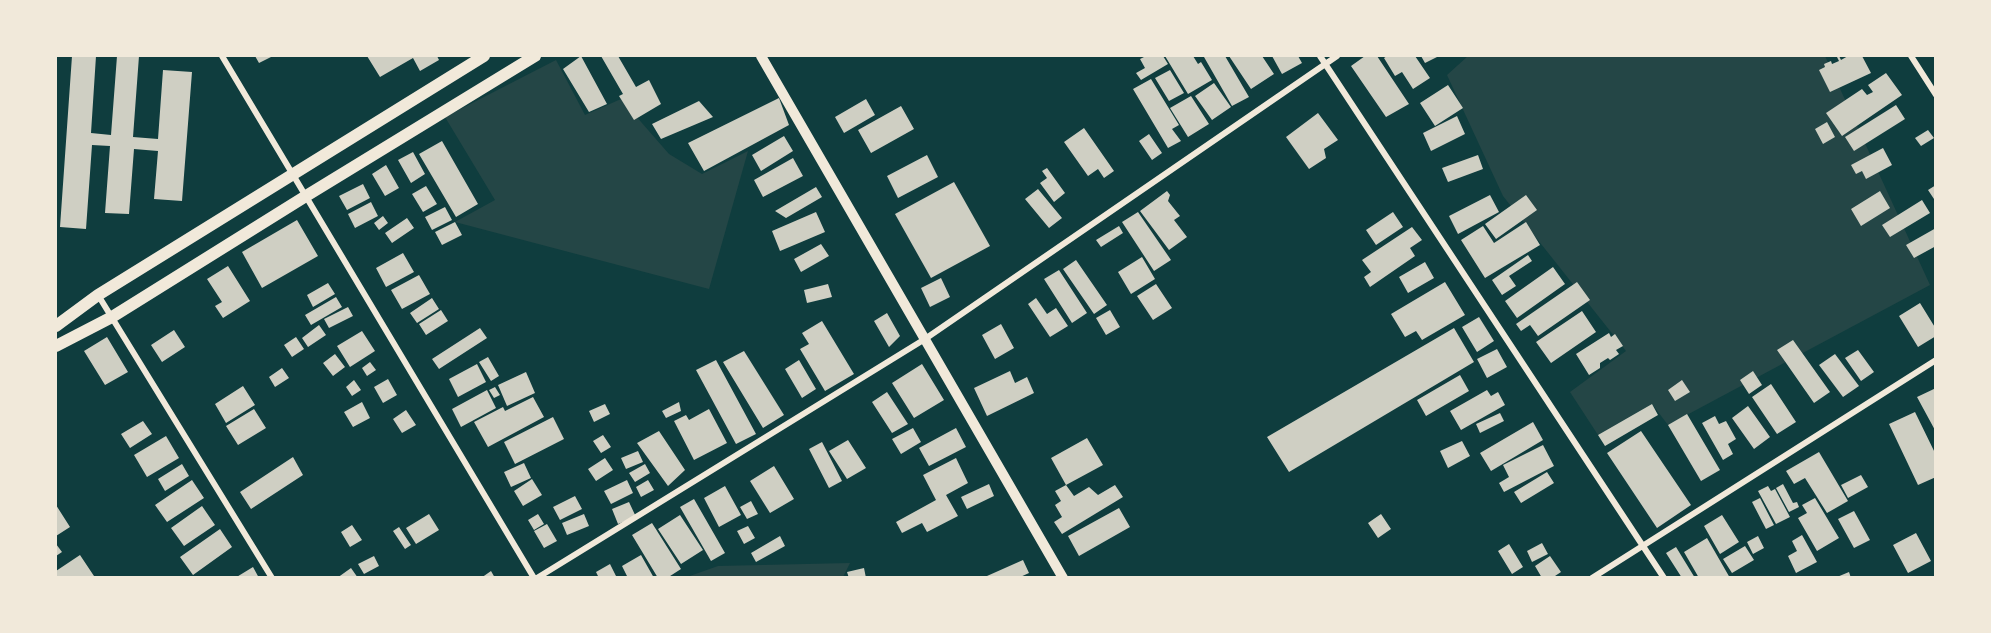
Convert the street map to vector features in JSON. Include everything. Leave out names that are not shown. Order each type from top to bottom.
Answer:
[{"type":"main road","points":[[56,326],[98,295],[484,56]]},
{"type":"main road","points":[[56,346],[112,317],[536,56]]},
{"type":"street","points":[[222,56],[536,578],[926,339],[1337,56]]},
{"type":"street","points":[[761,56],[1063,578]]},
{"type":"street","points":[[1320,56],[1664,578]]},
{"type":"street","points":[[1911,56],[1935,95]]},
{"type":"street","points":[[98,295],[272,578]]},
{"type":"street","points":[[1592,578],[1935,360]]},
{"type":"shaded area","points":[[1468,56],[1825,56],[1930,285],[1668,425],[1652,404],[1598,435],[1570,392],[1626,351],[1503,196],[1447,75]]},
{"type":"shaded area","points":[[556,60],[585,115],[621,99],[669,154],[702,174],[748,151],[709,289],[455,222],[495,200],[445,117]]},
{"type":"shaded area","points":[[850,563],[843,577],[687,577],[718,566]]},
{"type":"building","points":[[72,56],[96,56],[91,133],[111,135],[117,56],[139,56],[133,137],[158,139],[163,70],[192,72],[182,201],[154,199],[158,151],[134,149],[129,214],[105,213],[110,146],[92,145],[86,229],[60,227]]},
{"type":"building","points":[[255,56],[273,56],[259,63]]},
{"type":"building","points":[[367,56],[437,56],[439,60],[420,71],[413,58],[380,77]]},
{"type":"building","points":[[581,56],[607,104],[589,112],[563,69]]},
{"type":"building","points":[[601,56],[618,56],[636,87],[649,80],[661,104],[634,120],[619,96],[623,94]]},
{"type":"building","points":[[1146,56],[1163,56],[1168,64],[1141,80],[1136,73],[1145,68],[1140,59]]},
{"type":"building","points":[[1165,56],[1193,56],[1198,64],[1201,62],[1212,80],[1188,94]]},
{"type":"building","points":[[1225,56],[1249,97],[1232,106],[1204,57]]},
{"type":"building","points":[[1229,56],[1262,56],[1274,74],[1251,89]]},
{"type":"building","points":[[1272,56],[1298,56],[1302,63],[1282,74]]},
{"type":"building","points":[[1365,56],[1377,56],[1409,104],[1386,117],[1351,66]]},
{"type":"building","points":[[1387,56],[1415,56],[1430,78],[1413,89],[1402,72],[1395,76],[1384,58]]},
{"type":"building","points":[[1421,56],[1439,56],[1425,63]]},
{"type":"building","points":[[1839,56],[1841,60],[1848,56],[1862,56],[1871,73],[1830,92],[1819,70],[1825,67],[1824,64],[1839,61],[1837,57]]},
{"type":"building","points":[[1170,70],[1184,93],[1169,101],[1155,78]]},
{"type":"building","points":[[1886,73],[1902,95],[1842,136],[1826,113],[1862,89],[1867,95],[1873,92],[1868,85]]},
{"type":"building","points":[[1151,79],[1179,125],[1172,129],[1181,141],[1168,148],[1133,89]]},
{"type":"building","points":[[1214,83],[1231,107],[1212,120],[1195,96]]},
{"type":"building","points":[[1448,85],[1463,108],[1435,126],[1420,103]]},
{"type":"building","points":[[1191,96],[1209,124],[1188,137],[1170,108]]},
{"type":"building","points":[[779,98],[789,125],[704,171],[688,143]]},
{"type":"building","points":[[866,99],[875,115],[844,133],[835,117]]},
{"type":"building","points":[[699,101],[713,117],[661,139],[652,124]]},
{"type":"building","points":[[1896,105],[1905,119],[1854,151],[1845,137]]},
{"type":"building","points":[[901,106],[914,129],[871,153],[858,130]]},
{"type":"building","points":[[1318,113],[1338,140],[1324,149],[1326,158],[1309,169],[1286,137]]},
{"type":"building","points":[[1457,116],[1465,134],[1431,151],[1423,133]]},
{"type":"building","points":[[1827,122],[1835,137],[1823,144],[1815,129]]},
{"type":"building","points":[[1084,128],[1114,171],[1104,178],[1098,169],[1088,176],[1064,142]]},
{"type":"building","points":[[1928,130],[1934,138],[1921,146],[1915,138]]},
{"type":"building","points":[[1149,134],[1162,153],[1152,160],[1139,141]]},
{"type":"building","points":[[784,136],[793,151],[761,171],[752,155]]},
{"type":"building","points":[[442,141],[478,204],[456,217],[419,154]]},
{"type":"building","points":[[1883,148],[1892,165],[1866,179],[1862,171],[1856,174],[1851,165]]},
{"type":"building","points":[[413,152],[425,174],[411,183],[398,160]]},
{"type":"building","points":[[927,155],[938,177],[898,198],[887,176]]},
{"type":"building","points":[[1478,155],[1483,169],[1448,182],[1442,168]]},
{"type":"building","points":[[793,158],[803,176],[763,197],[754,180]]},
{"type":"building","points":[[386,165],[399,188],[385,196],[372,174]]},
{"type":"building","points":[[1047,168],[1065,193],[1054,202],[1040,183],[1047,178],[1042,171]]},
{"type":"building","points":[[954,182],[990,246],[931,278],[895,214]]},
{"type":"building","points":[[363,184],[370,198],[347,210],[339,196]]},
{"type":"building","points":[[1936,185],[1936,202],[1928,190]]},
{"type":"building","points":[[426,186],[437,204],[423,212],[412,194]]},
{"type":"building","points":[[816,187],[822,197],[786,218],[775,211]]},
{"type":"building","points":[[1038,189],[1062,218],[1049,228],[1025,199]]},
{"type":"building","points":[[1167,191],[1170,195],[1168,201],[1180,216],[1174,220],[1187,237],[1169,250],[1140,211]]},
{"type":"building","points":[[1880,191],[1890,208],[1861,226],[1851,209]]},
{"type":"building","points":[[1490,195],[1499,212],[1458,234],[1449,216]]},
{"type":"building","points":[[1526,195],[1537,210],[1496,239],[1485,224]]},
{"type":"building","points":[[1922,200],[1930,213],[1890,237],[1882,225]]},
{"type":"building","points":[[371,202],[378,216],[355,228],[348,214]]},
{"type":"building","points":[[445,207],[452,220],[432,230],[425,217]]},
{"type":"building","points":[[816,212],[825,232],[780,251],[772,231]]},
{"type":"building","points":[[1138,212],[1171,260],[1154,271],[1122,222]]},
{"type":"building","points":[[1393,212],[1403,227],[1376,245],[1366,230]]},
{"type":"building","points":[[383,216],[388,223],[379,230],[374,223]]},
{"type":"building","points":[[407,218],[414,228],[392,243],[385,233]]},
{"type":"building","points":[[297,220],[318,256],[262,288],[242,252]]},
{"type":"building","points":[[455,222],[462,235],[442,245],[435,232]]},
{"type":"building","points":[[1526,222],[1540,245],[1485,278],[1461,240],[1483,226],[1494,243]]},
{"type":"building","points":[[1119,226],[1123,233],[1101,247],[1096,240]]},
{"type":"building","points":[[1412,227],[1422,240],[1410,248],[1415,256],[1370,287],[1364,277],[1371,272],[1362,260]]},
{"type":"building","points":[[1936,228],[1936,246],[1914,258],[1906,245]]},
{"type":"building","points":[[821,244],[829,256],[801,272],[794,259]]},
{"type":"building","points":[[403,253],[414,272],[386,287],[376,268]]},
{"type":"building","points":[[1528,255],[1532,261],[1509,276],[1516,286],[1502,295],[1492,280]]},
{"type":"building","points":[[1142,257],[1155,279],[1131,294],[1118,272]]},
{"type":"building","points":[[1076,260],[1107,305],[1094,314],[1063,269]]},
{"type":"building","points":[[1425,262],[1434,278],[1408,293],[1399,277]]},
{"type":"building","points":[[228,266],[250,301],[223,318],[215,306],[222,302],[207,279]]},
{"type":"building","points":[[1553,267],[1565,284],[1517,318],[1505,301]]},
{"type":"building","points":[[1059,270],[1087,313],[1072,323],[1044,279]]},
{"type":"building","points":[[419,275],[430,294],[402,309],[391,290]]},
{"type":"building","points":[[941,278],[950,297],[930,307],[921,288]]},
{"type":"building","points":[[1445,282],[1465,315],[1422,340],[1416,331],[1405,337],[1391,314]]},
{"type":"building","points":[[1577,282],[1590,300],[1538,336],[1530,325],[1521,331],[1516,324]]},
{"type":"building","points":[[328,283],[335,294],[313,307],[307,295]]},
{"type":"building","points":[[828,284],[832,297],[807,303],[804,290]]},
{"type":"building","points":[[1156,284],[1172,308],[1153,320],[1137,296]]},
{"type":"building","points":[[336,297],[342,307],[311,325],[305,315]]},
{"type":"building","points":[[432,298],[439,309],[417,323],[410,313]]},
{"type":"building","points":[[1036,298],[1047,314],[1056,308],[1068,326],[1050,337],[1028,304]]},
{"type":"building","points":[[1920,303],[1936,329],[1936,336],[1918,347],[1899,316]]},
{"type":"building","points":[[348,307],[353,316],[329,328],[324,319]]},
{"type":"building","points":[[441,310],[448,321],[426,335],[419,324]]},
{"type":"building","points":[[1110,310],[1120,327],[1106,335],[1096,318]]},
{"type":"building","points":[[1582,311],[1596,332],[1551,363],[1536,342]]},
{"type":"building","points":[[887,313],[900,336],[889,347],[874,321]]},
{"type":"building","points":[[1479,317],[1494,341],[1477,352],[1462,327]]},
{"type":"building","points":[[822,321],[854,374],[825,391],[800,349],[809,344],[802,333]]},
{"type":"building","points":[[1001,324],[1014,348],[995,359],[982,335]]},
{"type":"building","points":[[319,325],[326,335],[308,347],[302,338]]},
{"type":"building","points":[[480,328],[487,338],[439,369],[432,359]]},
{"type":"building","points":[[1454,328],[1474,362],[1289,472],[1267,437]]},
{"type":"building","points":[[174,330],[185,347],[162,362],[151,345]]},
{"type":"building","points":[[362,331],[375,351],[350,367],[337,346]]},
{"type":"building","points":[[1609,333],[1611,337],[1615,334],[1623,346],[1616,350],[1619,354],[1600,363],[1600,368],[1589,375],[1576,354]]},
{"type":"building","points":[[107,337],[128,372],[105,385],[84,351]]},
{"type":"building","points":[[296,337],[304,349],[292,357],[284,345]]},
{"type":"building","points":[[1793,340],[1830,392],[1814,403],[1777,350]]},
{"type":"building","points":[[1497,349],[1507,367],[1487,378],[1477,359]]},
{"type":"building","points":[[1858,350],[1874,372],[1861,381],[1845,358]]},
{"type":"building","points":[[744,351],[784,415],[763,428],[723,362]]},
{"type":"building","points":[[335,354],[345,367],[333,376],[323,363]]},
{"type":"building","points":[[1835,354],[1859,386],[1843,397],[1819,365]]},
{"type":"building","points":[[488,357],[499,376],[491,381],[479,362]]},
{"type":"building","points":[[716,360],[756,434],[736,444],[696,370]]},
{"type":"building","points":[[799,360],[816,389],[802,398],[785,369]]},
{"type":"building","points":[[370,362],[376,370],[367,376],[362,368]]},
{"type":"building","points":[[477,364],[486,382],[458,397],[449,379]]},
{"type":"building","points":[[922,364],[944,400],[914,418],[892,383]]},
{"type":"building","points":[[282,368],[289,378],[275,387],[269,377]]},
{"type":"building","points":[[1010,371],[1015,383],[1027,377],[1034,393],[987,416],[974,388]]},
{"type":"building","points":[[1753,371],[1762,385],[1749,394],[1740,380]]},
{"type":"building","points":[[526,372],[535,393],[507,406],[498,385]]},
{"type":"building","points":[[1460,375],[1469,391],[1426,416],[1417,400]]},
{"type":"building","points":[[388,379],[397,395],[383,403],[374,387]]},
{"type":"building","points":[[354,380],[361,390],[352,396],[346,387]]},
{"type":"building","points":[[1682,380],[1690,392],[1675,401],[1668,390]]},
{"type":"building","points":[[1771,384],[1796,422],[1777,434],[1752,397]]},
{"type":"building","points":[[243,386],[255,405],[226,423],[215,404]]},
{"type":"building","points":[[495,387],[500,395],[494,398],[489,390]]},
{"type":"building","points":[[1936,388],[1936,432],[1917,397]]},
{"type":"building","points":[[487,390],[496,408],[461,427],[452,409]]},
{"type":"building","points":[[1487,390],[1491,396],[1498,392],[1505,405],[1461,430],[1450,411]]},
{"type":"building","points":[[887,392],[908,424],[892,433],[872,402]]},
{"type":"building","points":[[533,397],[544,417],[488,447],[474,422],[503,407],[505,411]]},
{"type":"building","points":[[362,402],[370,418],[353,427],[344,412]]},
{"type":"building","points":[[679,402],[681,411],[666,418],[662,411]]},
{"type":"building","points":[[605,404],[610,414],[594,422],[589,411]]},
{"type":"building","points":[[1652,404],[1658,415],[1605,446],[1598,435]]},
{"type":"building","points":[[1748,406],[1770,437],[1754,449],[1732,418]]},
{"type":"building","points":[[254,409],[266,428],[238,445],[226,426]]},
{"type":"building","points":[[709,409],[727,443],[694,460],[674,421],[686,415],[689,420]]},
{"type":"building","points":[[406,410],[416,425],[402,433],[393,419]]},
{"type":"building","points":[[1915,412],[1936,455],[1936,477],[1918,485],[1889,424]]},
{"type":"building","points":[[1500,413],[1504,421],[1480,433],[1476,424]]},
{"type":"building","points":[[1687,414],[1720,470],[1701,481],[1668,425]]},
{"type":"building","points":[[1715,416],[1719,424],[1726,421],[1736,439],[1728,444],[1733,454],[1723,460],[1702,423]]},
{"type":"building","points":[[553,417],[564,439],[515,464],[504,442]]},
{"type":"building","points":[[143,421],[152,434],[130,448],[121,434]]},
{"type":"building","points":[[1533,422],[1543,440],[1491,471],[1480,453]]},
{"type":"building","points":[[913,428],[921,442],[901,454],[892,439]]},
{"type":"building","points":[[956,428],[966,447],[929,466],[919,448]]},
{"type":"building","points":[[659,431],[685,470],[668,486],[637,443]]},
{"type":"building","points":[[1641,431],[1691,505],[1657,528],[1607,453]]},
{"type":"building","points":[[603,435],[611,447],[601,453],[593,441]]},
{"type":"building","points":[[166,436],[179,458],[147,477],[134,455]]},
{"type":"building","points":[[1087,438],[1103,465],[1066,485],[1051,458]]},
{"type":"building","points":[[848,440],[866,468],[847,479],[829,451]]},
{"type":"building","points":[[1462,441],[1470,456],[1448,468],[1440,451]]},
{"type":"building","points":[[822,442],[842,481],[829,488],[809,449]]},
{"type":"building","points":[[1543,445],[1554,466],[1504,492],[1499,483],[1509,477],[1503,465]]},
{"type":"building","points":[[638,451],[643,462],[626,469],[621,458]]},
{"type":"building","points":[[1819,452],[1848,501],[1827,513],[1805,478],[1794,484],[1786,471]]},
{"type":"building","points":[[293,457],[303,475],[251,509],[240,492]]},
{"type":"building","points":[[605,458],[613,470],[596,481],[588,469]]},
{"type":"building","points":[[956,458],[968,483],[946,495],[958,516],[927,532],[922,523],[902,533],[896,522],[936,500],[923,475]]},
{"type":"building","points":[[524,463],[531,478],[511,487],[504,472]]},
{"type":"building","points":[[182,464],[189,476],[165,491],[158,479]]},
{"type":"building","points":[[645,464],[650,473],[635,482],[629,473]]},
{"type":"building","points":[[774,466],[794,499],[770,513],[750,481]]},
{"type":"building","points":[[1547,472],[1554,483],[1521,503],[1514,492]]},
{"type":"building","points":[[1861,475],[1868,487],[1848,498],[1841,485]]},
{"type":"building","points":[[532,479],[542,495],[523,506],[514,491]]},
{"type":"building","points":[[192,480],[204,498],[167,522],[155,505]]},
{"type":"building","points":[[627,480],[633,493],[611,504],[604,491]]},
{"type":"building","points":[[648,480],[654,490],[641,497],[636,487]]},
{"type":"building","points":[[989,484],[994,496],[967,509],[961,497]]},
{"type":"building","points":[[1783,484],[1793,503],[1797,502],[1799,507],[1789,512],[1776,488]]},
{"type":"building","points":[[1066,485],[1074,496],[1089,487],[1098,495],[1115,485],[1123,497],[1062,534],[1054,522],[1062,517],[1055,505],[1061,501],[1055,491]]},
{"type":"building","points":[[725,486],[741,515],[719,527],[704,498]]},
{"type":"building","points":[[1768,486],[1771,491],[1775,489],[1790,517],[1776,524],[1758,491]]},
{"type":"building","points":[[575,496],[582,509],[560,520],[553,507]]},
{"type":"building","points":[[1760,498],[1774,525],[1766,529],[1752,502]]},
{"type":"building","points":[[1815,498],[1839,538],[1817,551],[1798,518],[1807,513],[1802,505]]},
{"type":"building","points":[[694,499],[725,553],[711,561],[680,507]]},
{"type":"building","points":[[751,501],[758,514],[747,519],[740,507]]},
{"type":"building","points":[[629,502],[636,517],[618,524],[612,509]]},
{"type":"building","points":[[56,505],[70,527],[56,536]]},
{"type":"building","points":[[202,506],[215,525],[184,546],[171,528]]},
{"type":"building","points":[[1119,508],[1130,527],[1079,556],[1068,536]]},
{"type":"building","points":[[1854,511],[1870,540],[1854,548],[1838,519]]},
{"type":"building","points":[[429,514],[439,530],[416,544],[406,528]]},
{"type":"building","points":[[538,514],[544,524],[534,530],[528,520]]},
{"type":"building","points":[[584,514],[589,526],[567,535],[562,523]]},
{"type":"building","points":[[1381,514],[1391,529],[1378,538],[1368,523]]},
{"type":"building","points":[[680,515],[703,550],[681,564],[658,529]]},
{"type":"building","points":[[1722,515],[1739,542],[1720,554],[1704,526]]},
{"type":"building","points":[[652,523],[681,569],[667,578],[658,578],[632,535]]},
{"type":"building","points":[[547,524],[557,541],[544,548],[534,531]]},
{"type":"building","points":[[352,525],[362,540],[350,547],[341,532]]},
{"type":"building","points":[[748,526],[755,538],[744,544],[737,531]]},
{"type":"building","points":[[399,527],[411,545],[405,549],[393,531]]},
{"type":"building","points":[[220,529],[232,547],[193,575],[180,557]]},
{"type":"building","points":[[1916,533],[1931,561],[1908,573],[1893,545]]},
{"type":"building","points":[[1802,535],[1817,562],[1796,573],[1788,556],[1797,551],[1792,541]]},
{"type":"building","points":[[780,536],[785,546],[756,562],[751,553]]},
{"type":"building","points":[[1758,536],[1764,548],[1753,554],[1747,542]]},
{"type":"building","points":[[1707,538],[1730,578],[1699,578],[1684,552]]},
{"type":"building","points":[[1542,543],[1548,554],[1532,562],[1527,551]]},
{"type":"building","points":[[56,544],[62,552],[56,556]]},
{"type":"building","points":[[1509,544],[1523,567],[1512,574],[1498,551]]},
{"type":"building","points":[[1745,546],[1754,560],[1732,573],[1723,559]]},
{"type":"building","points":[[1676,547],[1695,578],[1682,578],[1666,553]]},
{"type":"building","points":[[80,555],[94,576],[91,578],[56,578],[56,571]]},
{"type":"building","points":[[641,555],[654,578],[628,578],[622,566]]},
{"type":"building","points":[[374,556],[379,566],[364,574],[358,564]]},
{"type":"building","points":[[1550,556],[1561,572],[1552,578],[1542,578],[1535,566]]},
{"type":"building","points":[[1023,560],[1029,573],[1018,578],[988,578],[987,576]]},
{"type":"building","points":[[610,564],[617,578],[599,578],[596,572]]},
{"type":"building","points":[[253,567],[259,578],[235,578]]},
{"type":"building","points":[[351,568],[358,578],[337,578]]},
{"type":"building","points":[[864,568],[866,578],[849,578],[847,572]]},
{"type":"building","points":[[491,571],[495,578],[481,578]]},
{"type":"building","points":[[1849,572],[1851,578],[1837,578],[1837,577]]}]
